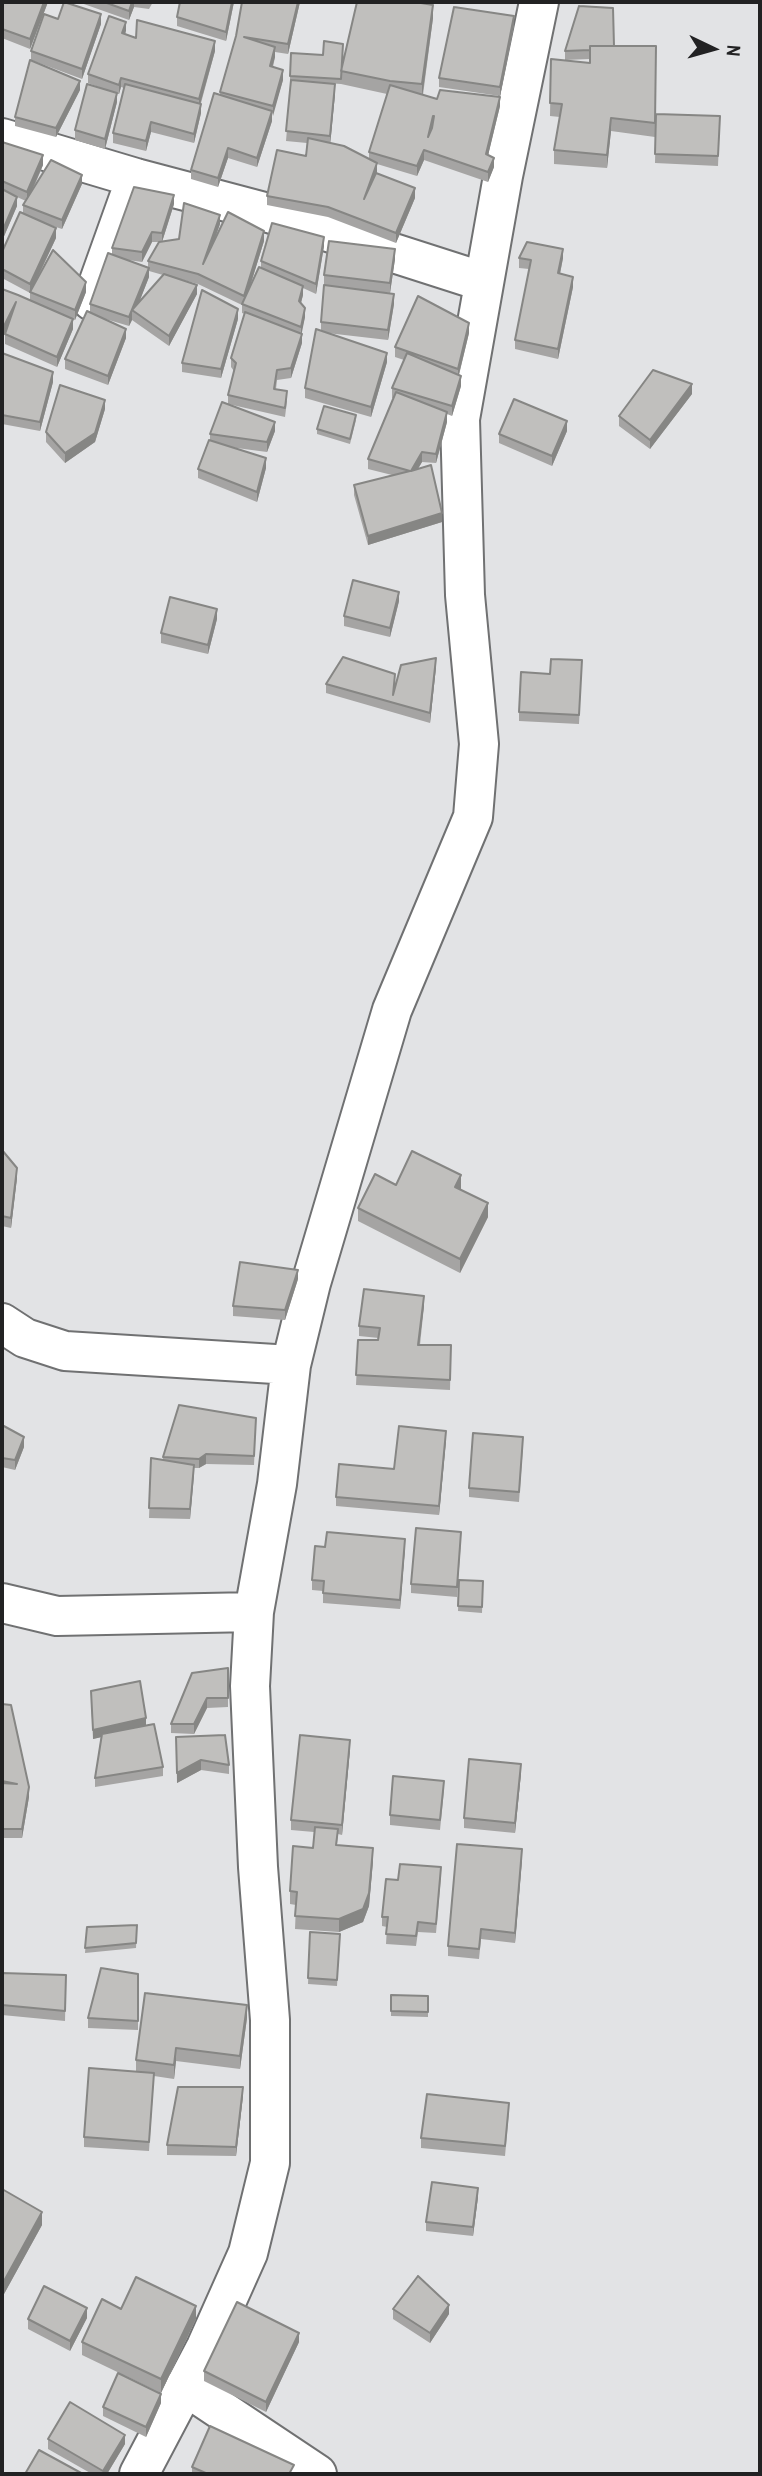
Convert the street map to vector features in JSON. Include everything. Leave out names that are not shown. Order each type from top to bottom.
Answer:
[{"type":"street","points":[[139,2474],[206,2347],[248,2253],[270,2163],[270,2021],[258,1867],[250,1686],[254,1612],[277,1484],[291,1364],[312,1283],[392,1010],[473,817],[479,744],[465,595],[460,419],[503,176],[539,2]]},
{"type":"street","points":[[2,138],[136,178],[272,214],[484,282]]},
{"type":"street","points":[[92,301],[136,178]]},
{"type":"street","points":[[2,1322],[25,1338],[65,1351],[291,1364]]},
{"type":"street","points":[[2,1603],[57,1616],[254,1612]]},
{"type":"street","points":[[185,2386],[317,2474]]},
{"type":"building","points":[[2,2],[44,2],[30,39],[2,29]]},
{"type":"building","points":[[64,2],[101,14],[82,69],[31,51],[44,14],[58,19]]},
{"type":"building","points":[[104,2],[132,2],[129,11]]},
{"type":"building","points":[[180,2],[232,2],[226,32],[177,17]]},
{"type":"building","points":[[242,2],[298,2],[288,44],[244,37],[275,47],[270,66],[283,70],[273,106],[220,92],[236,36]]},
{"type":"building","points":[[357,2],[415,2],[433,5],[422,84],[390,81],[341,71]]},
{"type":"building","points":[[579,6],[613,8],[614,46],[590,46],[590,50],[565,51]]},
{"type":"building","points":[[454,7],[514,16],[500,87],[439,78]]},
{"type":"building","points":[[109,16],[126,22],[122,33],[136,38],[137,20],[215,41],[199,99],[121,78],[119,85],[88,74]]},
{"type":"building","points":[[324,41],[343,44],[341,79],[290,76],[291,53],[323,55]]},
{"type":"building","points":[[590,46],[656,46],[655,123],[611,118],[607,155],[554,150],[562,104],[550,103],[551,59],[590,63]]},
{"type":"building","points":[[30,60],[80,81],[56,128],[15,117]]},
{"type":"building","points":[[291,80],[335,84],[330,136],[286,131]]},
{"type":"building","points":[[87,84],[117,93],[105,139],[75,130]]},
{"type":"building","points":[[125,84],[201,104],[194,134],[151,122],[146,141],[113,133]]},
{"type":"building","points":[[390,85],[437,99],[440,90],[500,97],[486,154],[494,158],[488,172],[424,150],[417,166],[369,152]]},
{"type":"building","points":[[214,93],[272,111],[257,158],[228,148],[218,178],[191,170]]},
{"type":"building","points":[[656,114],[720,116],[718,156],[655,154]]},
{"type":"building","points":[[308,138],[344,146],[377,163],[364,199],[376,173],[415,188],[396,233],[328,207],[267,196],[277,150],[306,156]]},
{"type":"building","points":[[2,142],[43,155],[27,192],[2,181]]},
{"type":"building","points":[[51,160],[82,175],[62,220],[23,205]]},
{"type":"building","points":[[134,187],[174,195],[162,233],[152,232],[142,252],[112,248]]},
{"type":"building","points":[[2,189],[17,197],[2,232]]},
{"type":"building","points":[[184,203],[220,215],[203,264],[228,212],[264,231],[244,296],[198,274],[148,261],[159,242],[179,239]]},
{"type":"building","points":[[20,212],[56,228],[30,284],[2,269],[2,252]]},
{"type":"building","points":[[272,223],[324,237],[316,284],[261,261]]},
{"type":"building","points":[[329,241],[395,249],[390,283],[324,275]]},
{"type":"building","points":[[527,242],[563,249],[558,273],[573,277],[558,349],[515,340],[531,260],[519,258]]},
{"type":"building","points":[[53,250],[86,282],[75,310],[30,292]]},
{"type":"building","points":[[108,253],[149,268],[129,317],[90,304]]},
{"type":"building","points":[[259,267],[303,286],[299,301],[305,308],[301,327],[242,304]]},
{"type":"building","points":[[164,274],[197,285],[169,336],[132,310]]},
{"type":"building","points":[[324,285],[394,294],[388,330],[321,322]]},
{"type":"building","points":[[2,289],[73,319],[57,357],[5,334],[16,302],[2,330]]},
{"type":"building","points":[[202,290],[238,309],[221,369],[182,363]]},
{"type":"building","points":[[418,296],[469,323],[458,369],[395,347]]},
{"type":"building","points":[[87,311],[126,329],[108,376],[65,359]]},
{"type":"building","points":[[245,312],[302,334],[291,368],[277,370],[274,389],[287,391],[285,408],[228,395],[236,363],[231,358]]},
{"type":"building","points":[[316,329],[387,353],[371,407],[305,388]]},
{"type":"building","points":[[2,353],[53,372],[40,422],[2,415]]},
{"type":"building","points":[[407,353],[461,376],[452,406],[392,388]]},
{"type":"building","points":[[653,370],[692,384],[650,440],[619,416]]},
{"type":"building","points":[[60,385],[105,400],[95,433],[65,453],[46,432]]},
{"type":"building","points":[[396,392],[447,412],[436,454],[422,452],[411,471],[431,465],[442,513],[368,536],[354,485],[410,471],[368,459]]},
{"type":"building","points":[[514,399],[567,421],[552,456],[499,434]]},
{"type":"building","points":[[222,402],[275,422],[267,442],[210,434]]},
{"type":"building","points":[[324,406],[356,415],[350,439],[317,429]]},
{"type":"building","points":[[209,440],[266,458],[257,492],[198,469]]},
{"type":"building","points":[[353,580],[399,592],[390,628],[344,616]]},
{"type":"building","points":[[170,597],[217,609],[208,645],[161,633]]},
{"type":"building","points":[[343,657],[395,674],[393,695],[401,665],[436,658],[430,713],[326,684]]},
{"type":"building","points":[[551,659],[582,660],[579,715],[519,712],[521,672],[550,674]]},
{"type":"building","points":[[2,1150],[17,1168],[11,1218],[2,1216]]},
{"type":"building","points":[[412,1151],[461,1175],[455,1187],[488,1203],[460,1259],[358,1208],[375,1174],[396,1185]]},
{"type":"building","points":[[240,1262],[298,1270],[285,1310],[233,1306]]},
{"type":"building","points":[[364,1289],[424,1296],[418,1345],[451,1345],[450,1380],[356,1375],[358,1340],[378,1340],[380,1328],[359,1326]]},
{"type":"building","points":[[179,1405],[256,1418],[254,1456],[206,1454],[199,1459],[163,1457]]},
{"type":"building","points":[[2,1425],[24,1437],[15,1460],[2,1458]]},
{"type":"building","points":[[399,1426],[446,1431],[439,1506],[336,1497],[339,1464],[394,1469]]},
{"type":"building","points":[[473,1433],[523,1437],[519,1492],[469,1488]]},
{"type":"building","points":[[151,1458],[194,1465],[190,1509],[149,1508]]},
{"type":"building","points":[[416,1528],[461,1532],[457,1587],[411,1584]]},
{"type":"building","points":[[327,1532],[405,1539],[400,1600],[323,1593],[324,1581],[312,1580],[315,1546],[325,1547]]},
{"type":"building","points":[[459,1580],[483,1581],[482,1607],[458,1606]]},
{"type":"building","points":[[228,1668],[228,1698],[207,1698],[194,1724],[171,1724],[192,1673]]},
{"type":"building","points":[[140,1681],[146,1718],[93,1730],[91,1691]]},
{"type":"building","points":[[2,1704],[11,1705],[29,1787],[22,1829],[2,1829],[2,1783],[17,1784],[2,1781]]},
{"type":"building","points":[[154,1724],[163,1767],[95,1778],[102,1734]]},
{"type":"building","points":[[225,1735],[229,1765],[201,1760],[177,1773],[176,1737]]},
{"type":"building","points":[[300,1735],[350,1740],[342,1825],[291,1820]]},
{"type":"building","points":[[469,1759],[521,1764],[515,1823],[464,1818]]},
{"type":"building","points":[[393,1776],[444,1781],[440,1820],[390,1815]]},
{"type":"building","points":[[315,1827],[338,1829],[336,1845],[373,1848],[369,1893],[363,1909],[339,1919],[295,1916],[297,1892],[290,1891],[293,1846],[313,1848]]},
{"type":"building","points":[[457,1844],[522,1849],[515,1933],[481,1929],[479,1949],[448,1946]]},
{"type":"building","points":[[400,1864],[441,1867],[436,1924],[418,1922],[416,1936],[386,1934],[388,1917],[382,1917],[386,1879],[398,1880]]},
{"type":"building","points":[[137,1925],[136,1943],[85,1948],[87,1927]]},
{"type":"building","points":[[310,1932],[340,1934],[337,1980],[308,1978]]},
{"type":"building","points":[[101,1968],[138,1974],[138,2021],[88,2018]]},
{"type":"building","points":[[2,1973],[66,1975],[65,2011],[2,2005]]},
{"type":"building","points":[[145,1993],[247,2005],[240,2056],[176,2048],[174,2065],[136,2060]]},
{"type":"building","points":[[391,1995],[428,1996],[428,2012],[391,2011]]},
{"type":"building","points":[[89,2068],[154,2073],[149,2142],[84,2137]]},
{"type":"building","points":[[178,2087],[243,2087],[236,2147],[167,2145]]},
{"type":"building","points":[[427,2094],[509,2103],[505,2146],[421,2138]]},
{"type":"building","points":[[432,2182],[478,2188],[473,2227],[426,2222]]},
{"type":"building","points":[[2,2189],[42,2212],[4,2281],[2,2279]]},
{"type":"building","points":[[418,2276],[449,2305],[430,2333],[393,2309]]},
{"type":"building","points":[[136,2277],[196,2306],[161,2379],[82,2342],[102,2299],[121,2309]]},
{"type":"building","points":[[44,2286],[87,2308],[70,2341],[28,2319]]},
{"type":"building","points":[[237,2302],[299,2333],[266,2402],[204,2371]]},
{"type":"building","points":[[118,2373],[161,2394],[146,2427],[103,2407]]},
{"type":"building","points":[[70,2402],[125,2435],[103,2471],[48,2439]]},
{"type":"building","points":[[210,2426],[294,2465],[289,2474],[208,2474],[192,2467]]},
{"type":"building","points":[[39,2450],[83,2474],[25,2474]]}]
